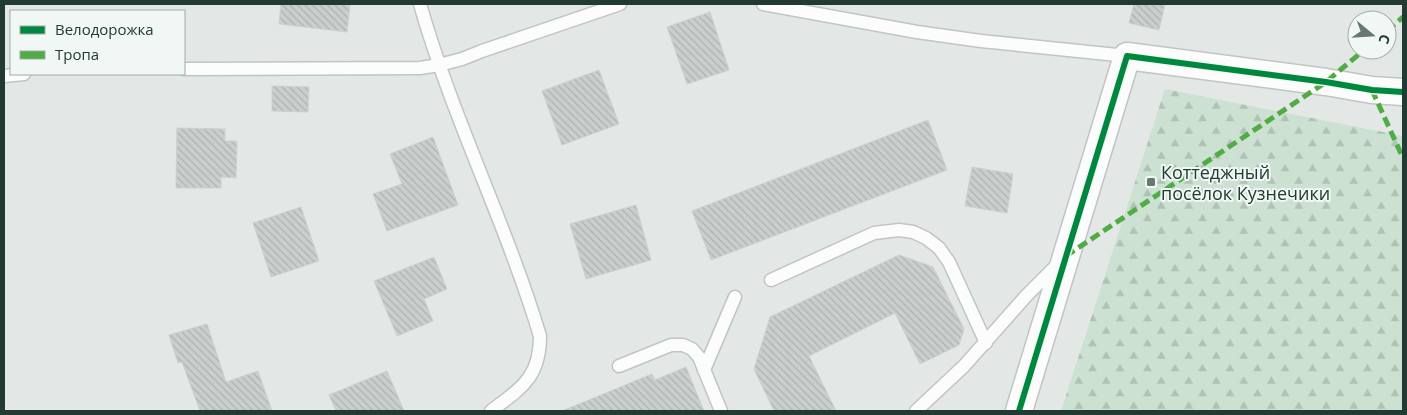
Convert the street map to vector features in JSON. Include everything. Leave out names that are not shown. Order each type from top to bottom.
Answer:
[{"type":"street","points":[[1019,411],[1127,56],[1326,82],[1372,90],[1403,92]]},
{"type":"lane","points":[[420,4],[439,66],[540,336],[540,352],[536,368],[524,386],[491,411]]},
{"type":"lane","points":[[185,70],[439,66],[620,4]]},
{"type":"lane","points":[[763,4],[972,40],[1127,56]]},
{"type":"lane","points":[[771,280],[874,233],[899,230],[913,232],[926,238],[939,248],[949,262],[986,343]]},
{"type":"lane","points":[[916,411],[986,343],[1027,295],[1066,256]]},
{"type":"lane","points":[[704,370],[734,297]]},
{"type":"lane","points":[[618,366],[671,345],[683,345],[692,349],[699,357],[720,411]]},
{"type":"green space","points":[[1165,89],[1403,136],[1403,411],[1061,411]]},
{"type":"building","points":[[281,4],[350,4],[347,32],[279,24]]},
{"type":"building","points":[[1134,4],[1165,4],[1159,30],[1129,23]]},
{"type":"building","points":[[710,12],[729,70],[687,84],[667,27]]},
{"type":"building","points":[[599,70],[619,124],[562,145],[542,91]]},
{"type":"building","points":[[272,86],[309,87],[308,112],[272,111]]},
{"type":"building","points":[[928,120],[947,170],[711,260],[692,211]]},
{"type":"building","points":[[177,128],[225,129],[225,141],[237,141],[236,178],[221,177],[221,188],[176,188]]},
{"type":"building","points":[[433,137],[458,205],[387,231],[373,194],[402,184],[390,154]]},
{"type":"building","points":[[972,167],[1013,174],[1007,213],[965,206]]},
{"type":"building","points":[[636,205],[651,260],[586,279],[570,224]]},
{"type":"building","points":[[301,207],[319,261],[271,277],[253,223]]},
{"type":"building","points":[[899,255],[933,267],[964,329],[959,345],[920,364],[895,313],[809,356],[836,411],[774,411],[754,369],[770,317]]},
{"type":"building","points":[[434,257],[447,289],[424,299],[433,321],[397,336],[374,281]]},
{"type":"building","points":[[207,324],[226,382],[258,371],[272,411],[200,411],[182,362],[178,363],[169,335]]},
{"type":"building","points":[[686,367],[704,411],[562,411],[652,374],[655,380]]},
{"type":"building","points":[[387,371],[404,411],[336,411],[329,395]]},
{"type":"marked path","points":[[1397,22],[1403,17]]},
{"type":"marked path","points":[[1066,256],[1326,82],[1352,60]]},
{"type":"marked path","points":[[1372,90],[1403,158]]},
{"type":"cycle path","points":[[1019,411],[1127,56],[1326,82],[1372,90],[1403,92]]},
{"type":"place","name":"Коттеджный посёлок Кузнечики","points":[[1151,182]]}]
